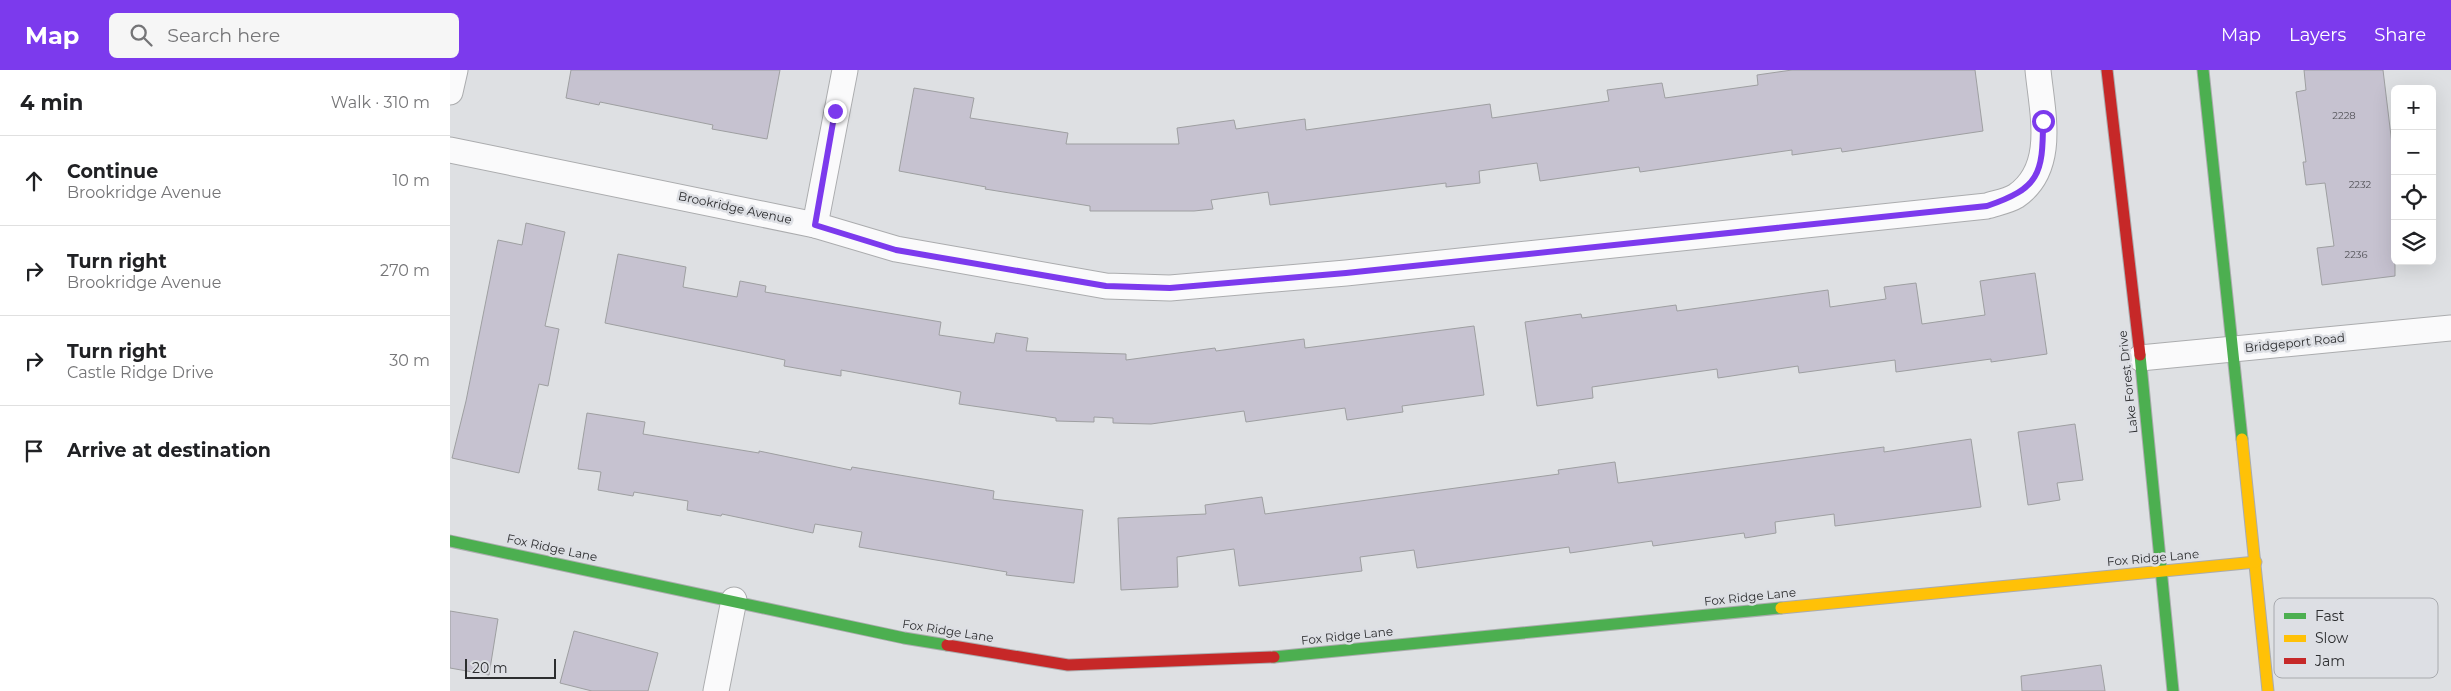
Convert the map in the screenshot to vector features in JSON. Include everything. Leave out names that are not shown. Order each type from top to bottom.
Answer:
[{"type":"street","points":[[450,92],[455,70]]},
{"type":"street","points":[[815,225],[845,70]]},
{"type":"street","name":"Brookridge Avenue","points":[[450,150],[815,225],[896,250],[1106,286],[1170,288],[1346,273],[1987,206],[2014,197],[2028,186],[2037,174],[2043,156],[2043,121],[2038,70]]},
{"type":"street","name":"Lake Forest Drive","points":[[2107,70],[2140,358],[2173,691]]},
{"type":"street","points":[[2203,70],[2234,350],[2268,691]]},
{"type":"street","name":"Bridgeport Road","points":[[2140,358],[2451,328]]},
{"type":"street","name":"Fox Ridge Lane","points":[[450,541],[734,600],[904,638],[1068,665],[1265,658],[2256,562]]},
{"type":"street","points":[[716,691],[734,600]]},
{"type":"building","points":[[571,70],[780,70],[767,139],[712,129],[713,125],[600,102],[599,105],[566,98]]},
{"type":"building","points":[[1792,70],[1975,70],[1983,131],[1842,152],[1841,148],[1792,155],[1792,150],[1640,172],[1639,167],[1540,181],[1537,163],[1479,171],[1480,183],[1446,187],[1446,183],[1270,205],[1268,192],[1211,200],[1213,209],[1194,211],[1090,211],[1090,206],[985,189],[986,187],[899,171],[914,88],[974,98],[970,118],[1068,133],[1066,144],[1179,144],[1177,128],[1234,120],[1236,129],[1305,119],[1306,130],[1490,104],[1492,118],[1609,101],[1607,90],[1662,83],[1665,98],[1758,85],[1757,75]]},
{"type":"building","points":[[2304,70],[2383,70],[2391,136],[2391,265],[2395,265],[2395,276],[2322,285],[2317,248],[2334,246],[2325,183],[2306,185],[2303,162],[2306,162],[2296,92],[2306,90]]},
{"type":"building","points":[[526,223],[565,232],[545,326],[559,329],[548,386],[539,384],[519,473],[452,458],[466,401],[498,240],[522,245]]},
{"type":"building","points":[[618,254],[686,267],[683,287],[737,297],[740,281],[766,286],[765,292],[941,322],[939,335],[994,343],[996,333],[1028,338],[1026,351],[1126,354],[1126,360],[1215,348],[1216,351],[1304,339],[1305,348],[1474,326],[1484,395],[1402,406],[1403,412],[1347,420],[1345,408],[1246,422],[1244,411],[1151,424],[1113,423],[1113,418],[1094,417],[1094,422],[1056,421],[1056,418],[959,404],[961,392],[841,370],[841,376],[784,366],[785,360],[605,323]]},
{"type":"building","points":[[2035,273],[2047,354],[1991,362],[1991,359],[1896,372],[1895,360],[1799,373],[1798,366],[1718,378],[1717,369],[1592,387],[1593,398],[1537,406],[1525,322],[1581,314],[1582,318],[1676,305],[1677,311],[1828,290],[1830,307],[1886,299],[1884,287],[1916,283],[1922,324],[1985,315],[1980,281]]},
{"type":"building","points":[[587,413],[645,422],[643,434],[759,453],[759,451],[851,470],[852,467],[994,491],[993,499],[1083,510],[1074,583],[1006,575],[1007,572],[859,547],[862,532],[815,524],[813,533],[722,514],[721,516],[687,510],[688,501],[634,492],[633,496],[598,490],[601,472],[578,469]]},
{"type":"building","points":[[2075,424],[2083,480],[2057,483],[2060,500],[2028,505],[2018,432]]},
{"type":"building","points":[[1971,439],[1981,507],[1835,526],[1834,514],[1775,522],[1776,533],[1745,538],[1744,533],[1653,546],[1652,541],[1570,553],[1569,547],[1417,568],[1414,550],[1360,557],[1362,571],[1239,586],[1234,549],[1177,557],[1178,587],[1121,590],[1118,518],[1206,514],[1205,505],[1262,497],[1265,514],[1559,474],[1558,470],[1615,462],[1618,483],[1884,447],[1884,452]]},
{"type":"building","points":[[450,611],[498,619],[489,675],[450,668]]},
{"type":"building","points":[[574,631],[658,653],[648,691],[592,691],[560,683]]},
{"type":"building","points":[[2101,665],[2105,691],[2022,691],[2021,676]]},
{"type":"traffic: fast","points":[[2203,70],[2242,439]]},
{"type":"traffic: fast","points":[[2140,355],[2173,691]]},
{"type":"traffic: fast","points":[[450,541],[904,638],[947,645]]},
{"type":"traffic: fast","points":[[1274,657],[1781,608]]},
{"type":"traffic: slow","points":[[2242,439],[2268,691]]},
{"type":"traffic: slow","points":[[1781,608],[2256,562]]},
{"type":"traffic: jam","points":[[2107,70],[2140,355]]},
{"type":"traffic: jam","points":[[947,645],[1068,665],[1274,657]]},
{"type":"route","points":[[835,111],[815,225],[896,250],[1106,286],[1170,288],[1346,273],[1987,206],[2014,197],[2028,186],[2037,174],[2043,156],[2043,121]]}]
